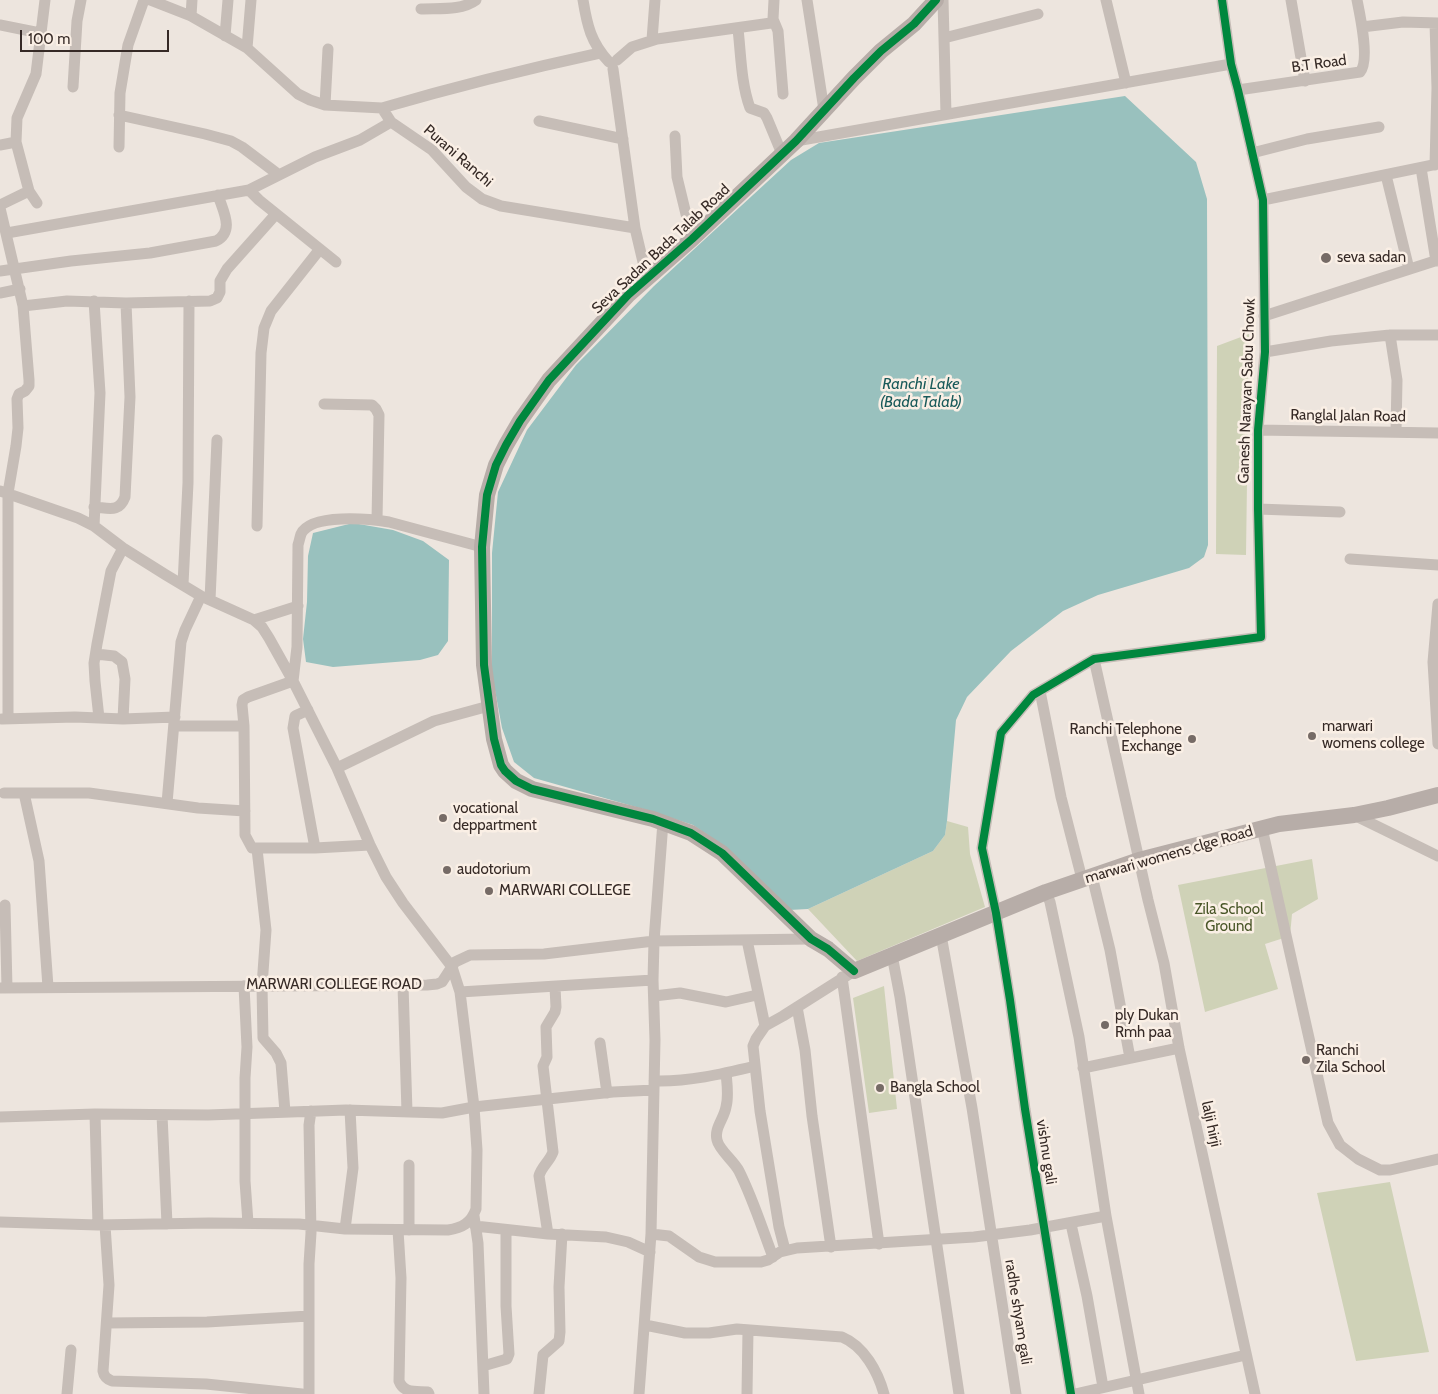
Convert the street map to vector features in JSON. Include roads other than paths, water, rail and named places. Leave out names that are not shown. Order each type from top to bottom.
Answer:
[{"type":"street","points":[[37,203],[29,191],[16,142],[17,118],[36,74],[45,0]]},
{"type":"street","points":[[73,87],[77,21],[81,0]]},
{"type":"street","points":[[119,147],[120,93],[128,44],[150,0],[191,16],[247,48],[298,94],[325,106],[382,108],[519,70],[600,53]]},
{"type":"street","points":[[191,16],[192,0]]},
{"type":"street","points":[[225,36],[228,0]]},
{"type":"street","points":[[247,48],[251,0]]},
{"type":"street","points":[[420,9],[461,7],[469,5],[476,0]]},
{"type":"street","points":[[583,0],[590,34],[600,53],[613,64],[635,228],[647,278]]},
{"type":"street","points":[[652,40],[655,0]]},
{"type":"street","points":[[774,0],[773,19],[778,31],[783,94]]},
{"type":"street","points":[[807,0],[824,110]]},
{"type":"street","name":"Seva Sadan Bada Talab Road","points":[[812,939],[722,853],[691,833],[663,822],[594,803],[544,793],[523,786],[505,771],[497,754],[482,651],[482,547],[487,495],[491,480],[506,445],[520,421],[549,380],[628,295],[692,239],[796,141],[854,78],[914,24],[936,0]]},
{"type":"street","points":[[943,0],[946,114]]},
{"type":"street","points":[[1106,0],[1126,82]]},
{"type":"street","name":"Ganesh Narayan Sabu Chowk","points":[[1094,659],[1261,636],[1258,430],[1265,352],[1262,200],[1231,64],[1222,0]]},
{"type":"street","points":[[1291,0],[1305,81]]},
{"type":"street","name":"B.T Road","points":[[1238,90],[1360,72],[1363,69],[1364,62],[1362,27],[1357,0]]},
{"type":"street","points":[[944,38],[1038,14]]},
{"type":"street","points":[[613,64],[632,46],[652,40],[764,25],[771,23],[773,19]]},
{"type":"street","points":[[1262,200],[1436,164],[1437,23],[1403,22],[1362,27]]},
{"type":"street","points":[[0,25],[40,34]]},
{"type":"street","points":[[738,29],[744,87],[750,108],[764,113],[782,154]]},
{"type":"street","points":[[325,106],[328,49]]},
{"type":"street","points":[[796,141],[1231,64]]},
{"type":"street","name":"Purani Ranchi","points":[[382,108],[391,122],[432,150],[466,187],[482,199],[500,206],[635,228]]},
{"type":"street","points":[[119,115],[231,141],[279,175]]},
{"type":"street","points":[[539,121],[623,140]]},
{"type":"street","points":[[7,233],[249,190],[315,157],[360,140],[391,122]]},
{"type":"street","points":[[1252,153],[1307,139],[1379,127]]},
{"type":"street","points":[[675,136],[677,177],[692,239]]},
{"type":"street","points":[[0,145],[16,142]]},
{"type":"street","points":[[1264,316],[1437,260],[1421,168]]},
{"type":"street","points":[[1386,174],[1409,269]]},
{"type":"street","points":[[249,190],[336,262]]},
{"type":"street","points":[[29,191],[0,206],[23,306],[29,386],[16,399],[18,428],[4,492],[4,719],[75,717],[244,726]]},
{"type":"street","points":[[0,271],[150,252],[216,241],[222,238],[226,232],[218,194]]},
{"type":"street","points":[[23,306],[66,301],[126,303],[210,301],[217,298],[220,292],[220,281],[227,269],[276,214]]},
{"type":"street","points":[[257,526],[261,353],[264,328],[271,311],[320,249]]},
{"type":"street","points":[[0,293],[20,289]]},
{"type":"street","points":[[94,301],[100,393],[94,526]]},
{"type":"street","points":[[183,584],[188,483],[189,301]]},
{"type":"street","points":[[94,507],[116,508],[122,505],[125,497],[130,397],[126,303]]},
{"type":"street","points":[[1265,352],[1331,341],[1390,335],[1438,334]]},
{"type":"street","points":[[1390,335],[1397,380],[1396,431]]},
{"type":"street","points":[[324,404],[372,405],[376,409],[378,415],[377,520]]},
{"type":"street","name":"Ranglal Jalan Road","points":[[1258,430],[1438,433]]},
{"type":"street","points":[[167,803],[181,642],[184,630],[205,598],[217,440]]},
{"type":"street","points":[[4,492],[62,512],[94,526],[123,548],[166,575],[205,598],[254,620],[262,627],[308,710],[337,768],[370,845],[394,889],[452,967],[460,992],[474,1107],[476,1150],[476,1209],[474,1221],[478,1244],[484,1394]]},
{"type":"street","points":[[1258,509],[1340,512]]},
{"type":"street","points":[[293,681],[297,653],[298,545],[302,532],[309,526],[321,521],[377,520],[482,547]]},
{"type":"street","points":[[99,718],[95,680],[96,654],[111,571],[123,548]]},
{"type":"street","points":[[1350,559],[1438,565]]},
{"type":"street","points":[[1438,604],[1433,662],[1438,744]]},
{"type":"street","points":[[254,620],[298,606]]},
{"type":"street","points":[[96,654],[114,656],[122,662],[125,679],[123,719]]},
{"type":"street","name":"vishnu gali","points":[[1073,1394],[1044,1228],[996,913],[982,848],[1001,733],[1033,695],[1094,659]]},
{"type":"street","name":"lalji hirji","points":[[1094,659],[1164,963],[1179,1048],[1254,1394]]},
{"type":"street","points":[[293,681],[243,700],[245,835],[247,841],[252,848],[257,849],[370,845]]},
{"type":"street","points":[[1040,691],[1061,797],[1110,950],[1130,1058]]},
{"type":"street","points":[[337,768],[434,722],[489,706]]},
{"type":"street","points":[[308,710],[294,716],[293,728],[315,848]]},
{"type":"street","points":[[4,793],[89,793],[198,808],[245,812]]},
{"type":"street","points":[[24,793],[39,861],[48,988]]},
{"type":"street","name":"marwari womens clge Road","points":[[848,974],[1046,892],[1139,860],[1279,824],[1354,815],[1438,795]]},
{"type":"street","points":[[1354,815],[1438,856]]},
{"type":"street","points":[[639,1394],[651,1234],[654,941],[663,822]]},
{"type":"street","points":[[1262,828],[1328,1123],[1340,1145],[1358,1159],[1380,1170],[1390,1170],[1438,1159]]},
{"type":"street","points":[[257,849],[266,930],[262,986],[263,1038],[276,1053],[281,1064],[285,1112]]},
{"type":"street","points":[[1046,892],[1050,902],[1072,1002],[1106,1216],[1139,1394]]},
{"type":"street","points":[[4,988],[5,905]]},
{"type":"street","name":"radhe shyam gali","points":[[941,935],[972,1108],[990,1236],[1016,1394]]},
{"type":"street","points":[[812,939],[828,949],[848,974],[879,1244]]},
{"type":"street","name":"MARWARI COLLEGE ROAD","points":[[4,988],[437,984],[442,982],[456,962],[470,955],[521,956],[654,941],[812,939]]},
{"type":"street","points":[[747,940],[765,1026]]},
{"type":"street","points":[[892,955],[937,1239],[959,1394]]},
{"type":"street","points":[[785,1250],[776,1210],[753,1046],[765,1026],[848,974]]},
{"type":"street","points":[[460,992],[653,980]]},
{"type":"street","points":[[403,985],[407,1112]]},
{"type":"street","points":[[244,986],[248,1047],[245,1069],[244,1114],[248,1223]]},
{"type":"street","points":[[548,1234],[539,1176],[540,1171],[550,1159],[552,1152],[543,1066],[547,1057],[545,1033],[549,1020],[555,1012],[555,987]]},
{"type":"street","points":[[654,996],[680,993],[726,1002],[757,995]]},
{"type":"street","points":[[797,1007],[830,1247]]},
{"type":"street","points":[[600,1043],[607,1093]]},
{"type":"street","points":[[1083,1068],[1179,1048]]},
{"type":"street","points":[[0,1117],[95,1114],[244,1114],[350,1110],[442,1113],[474,1107],[607,1093],[726,1073],[755,1066]]},
{"type":"street","points":[[726,1073],[727,1106],[719,1124],[716,1138],[718,1144],[740,1172],[758,1212],[764,1236],[773,1257]]},
{"type":"street","points":[[345,1229],[352,1168],[350,1110]]},
{"type":"street","points":[[309,1394],[311,1226],[309,1125],[311,1111]]},
{"type":"street","points":[[95,1114],[102,1225],[109,1285],[104,1376],[112,1381],[206,1384],[302,1394]]},
{"type":"street","points":[[162,1115],[167,1224]]},
{"type":"street","points":[[409,1165],[401,1278],[399,1381],[405,1390],[428,1392],[429,1394]]},
{"type":"street","points":[[651,1234],[669,1236],[699,1257],[715,1262],[755,1263],[773,1257],[785,1250],[990,1236],[1071,1224],[1106,1216]]},
{"type":"street","points":[[0,1222],[102,1225],[248,1223],[345,1229],[448,1230],[459,1228],[474,1221],[506,1231],[606,1237],[628,1242],[650,1252]]},
{"type":"street","points":[[1071,1224],[1087,1296],[1103,1387]]},
{"type":"street","points":[[483,1366],[507,1358],[509,1354],[506,1306],[506,1231]]},
{"type":"street","points":[[539,1394],[544,1355],[547,1350],[559,1341],[562,1234]]},
{"type":"street","points":[[107,1323],[207,1322],[309,1316]]},
{"type":"street","points":[[645,1325],[693,1334],[748,1330],[834,1336],[850,1340],[873,1366],[884,1394]]},
{"type":"street","points":[[747,1394],[748,1330]]},
{"type":"street","points":[[67,1394],[71,1350]]},
{"type":"street","points":[[1073,1394],[1246,1355]]},
{"type":"water","name":"Ranchi Lake (Bada Talab)","points":[[1125,96],[1196,162],[1207,199],[1208,545],[1204,557],[1189,568],[1098,595],[1063,611],[1011,651],[967,697],[956,720],[945,835],[933,851],[808,909],[789,910],[727,848],[693,825],[534,778],[514,762],[502,728],[492,674],[492,553],[498,492],[527,430],[576,365],[654,286],[791,160],[819,143]]},
{"type":"water","points":[[353,523],[393,530],[423,541],[449,560],[448,641],[438,655],[420,660],[333,667],[306,662],[303,639],[307,602],[308,556],[313,533]]},
{"type":"place","name":"seva sadan","points":[[1326,258]]},
{"type":"place","name":"marwari womens college","points":[[1312,736]]},
{"type":"place","name":"Ranchi Telephone Exchange","points":[[1192,739]]},
{"type":"place","name":"vocational deppartment","points":[[443,818]]},
{"type":"place","name":"audotorium","points":[[447,870]]},
{"type":"place","name":"MARWARI COLLEGE","points":[[489,891]]},
{"type":"place","name":"ply Dukan Rmh paa","points":[[1105,1025]]},
{"type":"place","name":"Ranchi Zila School","points":[[1306,1060]]},
{"type":"place","name":"Bangla School","points":[[880,1088]]},
{"type":"park label","name":"Zila School Ground","points":[[1229,918]]}]
